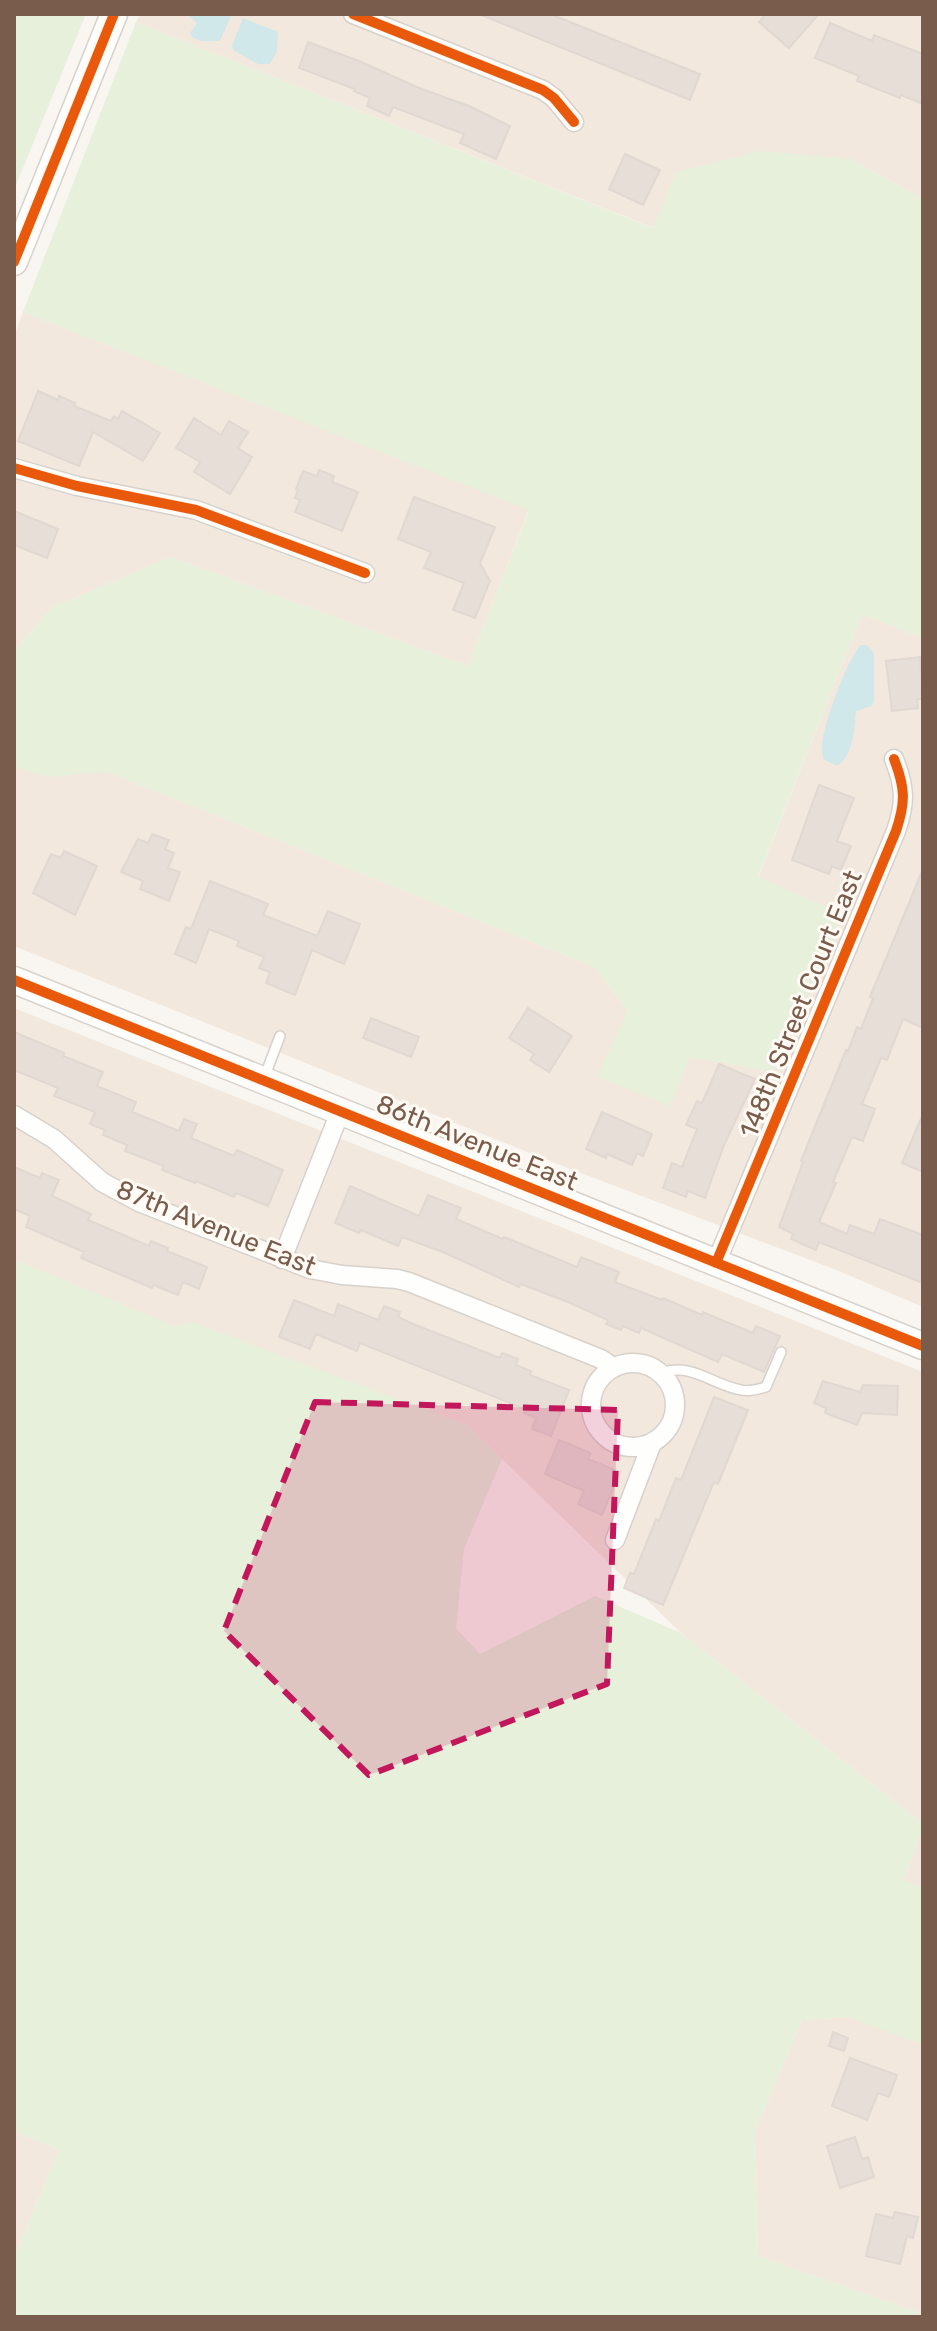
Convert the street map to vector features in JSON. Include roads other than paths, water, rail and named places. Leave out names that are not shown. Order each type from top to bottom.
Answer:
[{"type":"street","points":[[14,262],[114,14]]},
{"type":"street","points":[[353,14],[543,90],[564,108],[574,122]]},
{"type":"street","points":[[14,468],[90,489],[196,510],[365,573]]},
{"type":"street","name":"148th Street Court East","points":[[716,1263],[896,831],[904,793],[894,759]]},
{"type":"street","name":"86th Avenue East","points":[[14,980],[923,1346]]},
{"type":"street","points":[[282,1259],[340,1112]]},
{"type":"street","name":"87th Avenue East","points":[[14,1115],[54,1139],[82,1166],[119,1193],[282,1259],[310,1269],[342,1275],[409,1282],[601,1359],[614,1368],[636,1363],[650,1366],[661,1373]]},
{"type":"street","points":[[614,1368],[599,1379],[591,1406],[600,1432],[624,1447],[652,1443],[671,1424],[675,1396],[661,1373]]},
{"type":"street","points":[[615,1540],[652,1443]]},
{"type":"lane","points":[[263,1081],[280,1036]]},
{"type":"lane","points":[[661,1373],[683,1369],[743,1391],[766,1387],[781,1352]]},
{"type":"water","points":[[187,14],[231,16],[220,41],[202,41],[193,38],[190,33],[197,23]]},
{"type":"water","points":[[243,18],[278,32],[277,51],[270,64],[258,64],[233,50],[232,45]]},
{"type":"water","points":[[861,645],[867,645],[874,653],[874,701],[872,706],[856,711],[850,749],[837,766],[823,759],[823,736],[843,678]]}]
